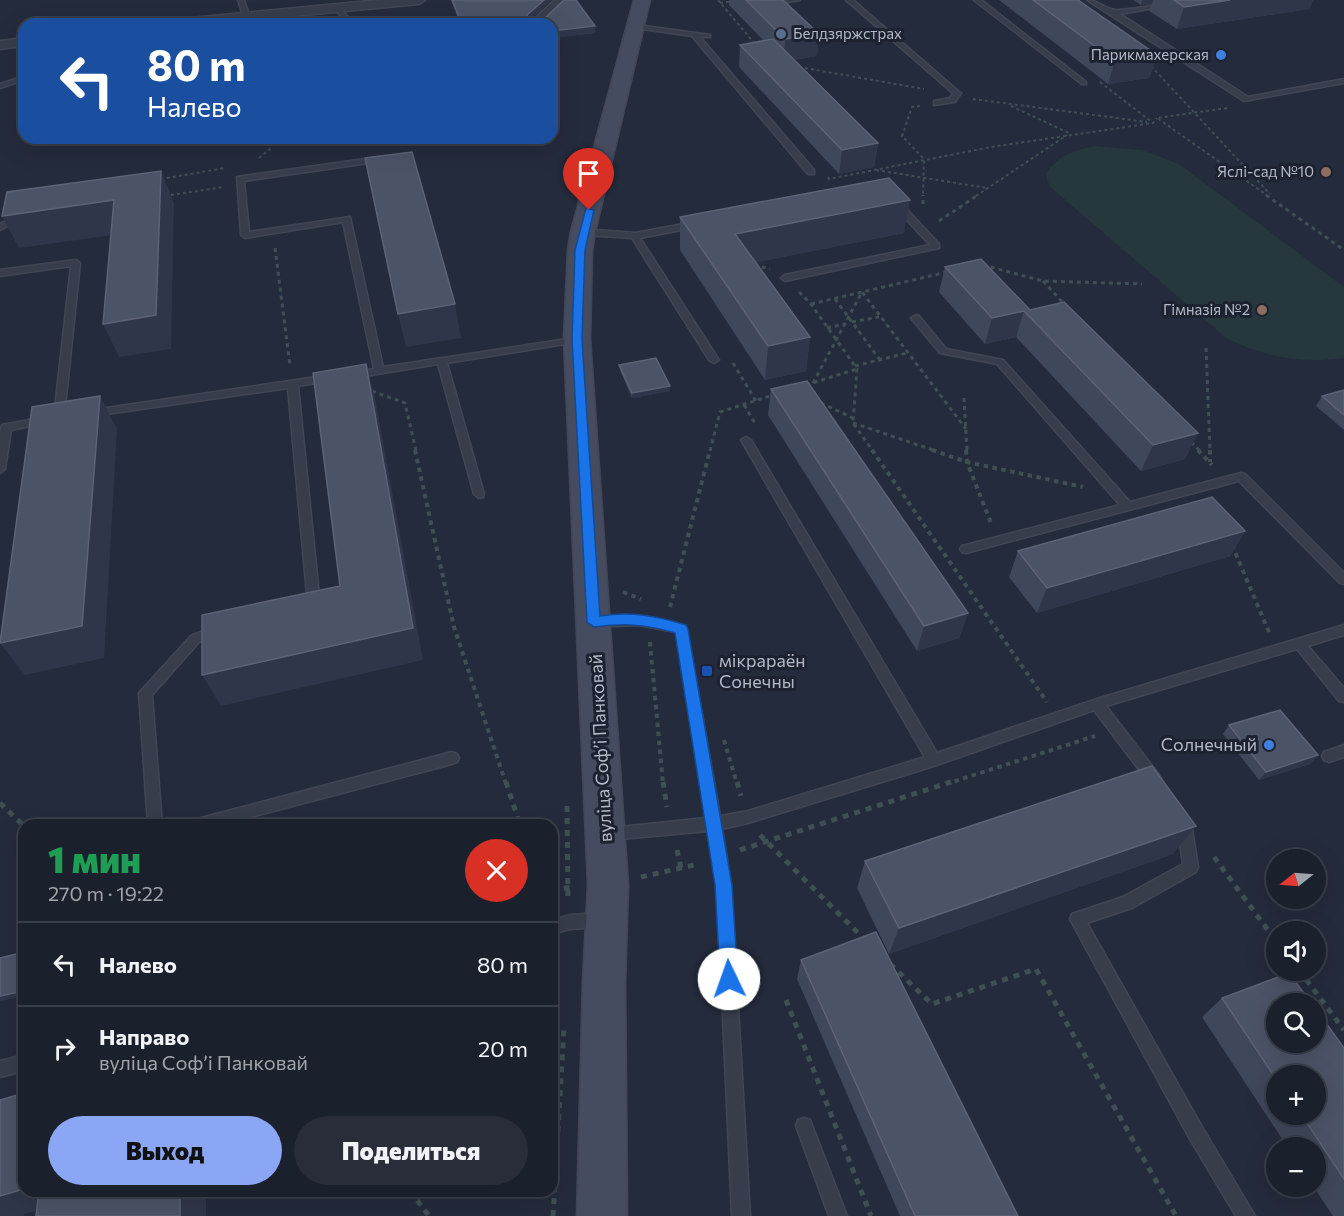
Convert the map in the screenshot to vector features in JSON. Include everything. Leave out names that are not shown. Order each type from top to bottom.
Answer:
[{"type":"main road","name":"вуліца Софʼі Панковай","points":[[602,1216],[588,921],[606,835],[609,620],[577,339],[579,261],[583,232],[637,27],[642,0]]},
{"type":"street","points":[[262,0],[264,14]]},
{"type":"street","points":[[253,18],[264,14],[419,0]]},
{"type":"street","points":[[542,18],[562,0]]},
{"type":"street","points":[[0,45],[18,43]]},
{"type":"lane","points":[[241,0],[247,18]]},
{"type":"lane","points":[[784,2],[797,0]]},
{"type":"lane","points":[[849,0],[957,93],[952,100],[937,102]]},
{"type":"lane","points":[[966,0],[977,0],[1084,83]]},
{"type":"lane","points":[[1090,0],[1114,13],[1247,99],[1344,81]]},
{"type":"lane","points":[[1114,13],[1196,0]]},
{"type":"lane","points":[[338,9],[346,18]]},
{"type":"lane","points":[[637,27],[708,36]]},
{"type":"lane","points":[[694,34],[811,172]]},
{"type":"lane","points":[[921,72],[931,70]]},
{"type":"lane","points":[[0,86],[18,80]]},
{"type":"lane","points":[[379,371],[347,219],[245,234],[240,179],[388,158]]},
{"type":"lane","points":[[782,275],[936,246],[889,196]]},
{"type":"lane","points":[[0,227],[16,218],[27,216]]},
{"type":"lane","points":[[583,232],[635,236],[705,223]]},
{"type":"lane","points":[[635,236],[714,360]]},
{"type":"lane","points":[[0,273],[76,263],[59,418]]},
{"type":"lane","points":[[916,318],[943,351],[1000,362],[1128,507]]},
{"type":"lane","points":[[82,414],[379,371],[577,339]]},
{"type":"lane","points":[[442,361],[479,494]]},
{"type":"lane","points":[[291,604],[313,596],[293,384]]},
{"type":"lane","points":[[0,469],[6,427],[70,416]]},
{"type":"lane","points":[[746,440],[934,760]]},
{"type":"lane","points":[[966,549],[1241,477],[1344,580]]},
{"type":"lane","points":[[609,620],[652,620],[681,629],[724,885],[741,1216]]},
{"type":"lane","points":[[155,819],[145,693],[195,639],[227,627]]},
{"type":"lane","points":[[606,835],[713,824],[748,817],[934,760],[1097,704],[1344,630]]},
{"type":"lane","points":[[1299,643],[1344,697]]},
{"type":"lane","points":[[1097,704],[1161,789]]},
{"type":"lane","points":[[1329,756],[1344,751]]},
{"type":"lane","points":[[220,819],[452,758]]},
{"type":"lane","points":[[1179,813],[1191,867],[1127,903],[1077,918],[1196,1133],[1246,1216]]},
{"type":"lane","points":[[558,926],[588,921]]},
{"type":"lane","points":[[0,1069],[18,1064]]},
{"type":"lane","points":[[804,1126],[837,1216]]},
{"type":"path","points":[[719,2],[741,0]]},
{"type":"path","points":[[719,2],[757,46]]},
{"type":"path","points":[[1146,61],[1275,199]]},
{"type":"path","points":[[789,65],[916,87]]},
{"type":"path","points":[[971,99],[1153,123]]},
{"type":"path","points":[[829,179],[924,159],[1070,133],[1153,123],[1157,118],[1194,111],[1252,106],[1247,99]]},
{"type":"path","points":[[1005,103],[1070,133]]},
{"type":"path","points":[[912,107],[902,136],[924,159],[923,232]]},
{"type":"path","points":[[1157,118],[1275,199],[1344,250]]},
{"type":"path","points":[[923,232],[1070,133]]},
{"type":"path","points":[[153,180],[231,167]]},
{"type":"path","points":[[873,170],[988,189]]},
{"type":"path","points":[[171,195],[241,185]]},
{"type":"path","points":[[273,230],[293,384]]},
{"type":"path","points":[[749,264],[782,275]]},
{"type":"path","points":[[980,265],[1043,281],[1142,284]]},
{"type":"path","points":[[948,272],[811,304],[856,367],[853,421],[1058,717]]},
{"type":"path","points":[[1043,281],[1067,307]]},
{"type":"path","points":[[813,383],[862,292]]},
{"type":"path","points":[[862,292],[966,429]]},
{"type":"path","points":[[835,298],[880,360]]},
{"type":"path","points":[[827,328],[880,317]]},
{"type":"path","points":[[1206,348],[1210,463]]},
{"type":"path","points":[[803,386],[856,367],[908,353]]},
{"type":"path","points":[[366,389],[405,403],[454,627],[518,819]]},
{"type":"path","points":[[660,607],[669,611],[720,412],[774,395]]},
{"type":"path","points":[[964,398],[966,462],[998,541]]},
{"type":"path","points":[[813,399],[853,421],[966,462],[1119,496]]},
{"type":"path","points":[[1186,437],[1227,481]]},
{"type":"path","points":[[1227,534],[1277,650]]},
{"type":"path","points":[[651,603],[622,592],[609,620],[625,636],[650,639],[654,661],[660,773],[681,868],[719,858],[1116,729]]},
{"type":"path","points":[[721,729],[748,817],[763,842],[873,947]]},
{"type":"path","points":[[0,803],[18,820]]},
{"type":"path","points":[[1179,813],[1266,927]]},
{"type":"path","points":[[558,889],[567,887],[588,921]]},
{"type":"path","points":[[882,956],[932,1004],[1036,969],[1176,1216]]},
{"type":"path","points":[[1307,981],[1344,1030]]},
{"type":"path","points":[[786,1000],[871,1216]]},
{"type":"path","points":[[558,1125],[564,1016]]},
{"type":"path","points":[[415,1197],[429,1216]]},
{"type":"path","points":[[553,1216],[554,1197]]},
{"type":"shaded area","name":"Гімназія №2","points":[[1095,146],[1142,150],[1179,164],[1344,287],[1344,358],[1313,360],[1284,357],[1255,350],[1226,338],[1049,186],[1046,173],[1056,162],[1080,149]]},
{"type":"building","points":[[452,0],[544,0],[527,15],[527,18],[460,18]]},
{"type":"building","points":[[564,0],[576,0],[595,26],[558,30],[558,18],[545,18]]},
{"type":"building","points":[[746,0],[783,0],[819,34],[785,39]]},
{"type":"building","points":[[1033,0],[1078,0],[1157,55],[1115,61]]},
{"type":"building","points":[[1174,0],[1230,0],[1184,7]]},
{"type":"building","points":[[773,39],[878,143],[842,150],[740,45]]},
{"type":"building","points":[[412,152],[455,304],[398,314],[365,158]]},
{"type":"building","points":[[161,171],[156,315],[103,324],[114,200],[2,216],[7,192]]},
{"type":"building","points":[[889,178],[910,200],[735,234],[810,337],[768,346],[680,217]]},
{"type":"building","points":[[981,259],[1030,310],[1064,302],[1198,433],[1153,445],[1024,311],[992,318],[945,267]]},
{"type":"building","points":[[656,358],[670,386],[632,393],[619,365]]},
{"type":"building","points":[[366,364],[413,628],[202,675],[202,615],[340,586],[313,373]]},
{"type":"building","points":[[807,381],[968,613],[924,626],[771,389]]},
{"type":"building","points":[[1344,390],[1344,415],[1322,396]]},
{"type":"building","points":[[100,396],[82,626],[0,643],[32,407]]},
{"type":"building","points":[[1212,497],[1245,531],[1047,588],[1018,551]]},
{"type":"building","points":[[1280,710],[1318,755],[1266,772],[1229,725]]},
{"type":"building","points":[[1152,766],[1196,826],[899,928],[865,861]]},
{"type":"building","points":[[876,932],[1018,1216],[915,1216],[801,960]]},
{"type":"building","points":[[18,954],[18,992],[0,996],[0,958]]},
{"type":"building","points":[[1268,981],[1295,981],[1304,993],[1266,993],[1266,1053],[1326,1053],[1326,1023],[1344,1048],[1344,1179],[1326,1152],[1326,1137],[1316,1137],[1308,1125],[1326,1125],[1326,1065],[1267,1065],[1222,998]]},
{"type":"building","points":[[18,1095],[18,1191],[0,1196],[0,1100]]},
{"type":"building","points":[[38,1197],[180,1197],[180,1216],[36,1216]]},
{"type":"place","name":"Белдзяржстрах","points":[[781,34]]},
{"type":"place","name":"Парикмахерская","points":[[1221,55]]},
{"type":"place","name":"Яслі-сад №10","points":[[1326,172]]},
{"type":"place","name":"Гімназія №2","points":[[1262,310]]},
{"type":"place","name":"мікрараён Сонечны","points":[[707,671]]},
{"type":"place","name":"Солнечный","points":[[1269,745]]},
{"type":"route","points":[[589,210],[580,250],[577,339],[594,622],[625,618],[652,620],[681,629],[724,885],[729,979]]}]
